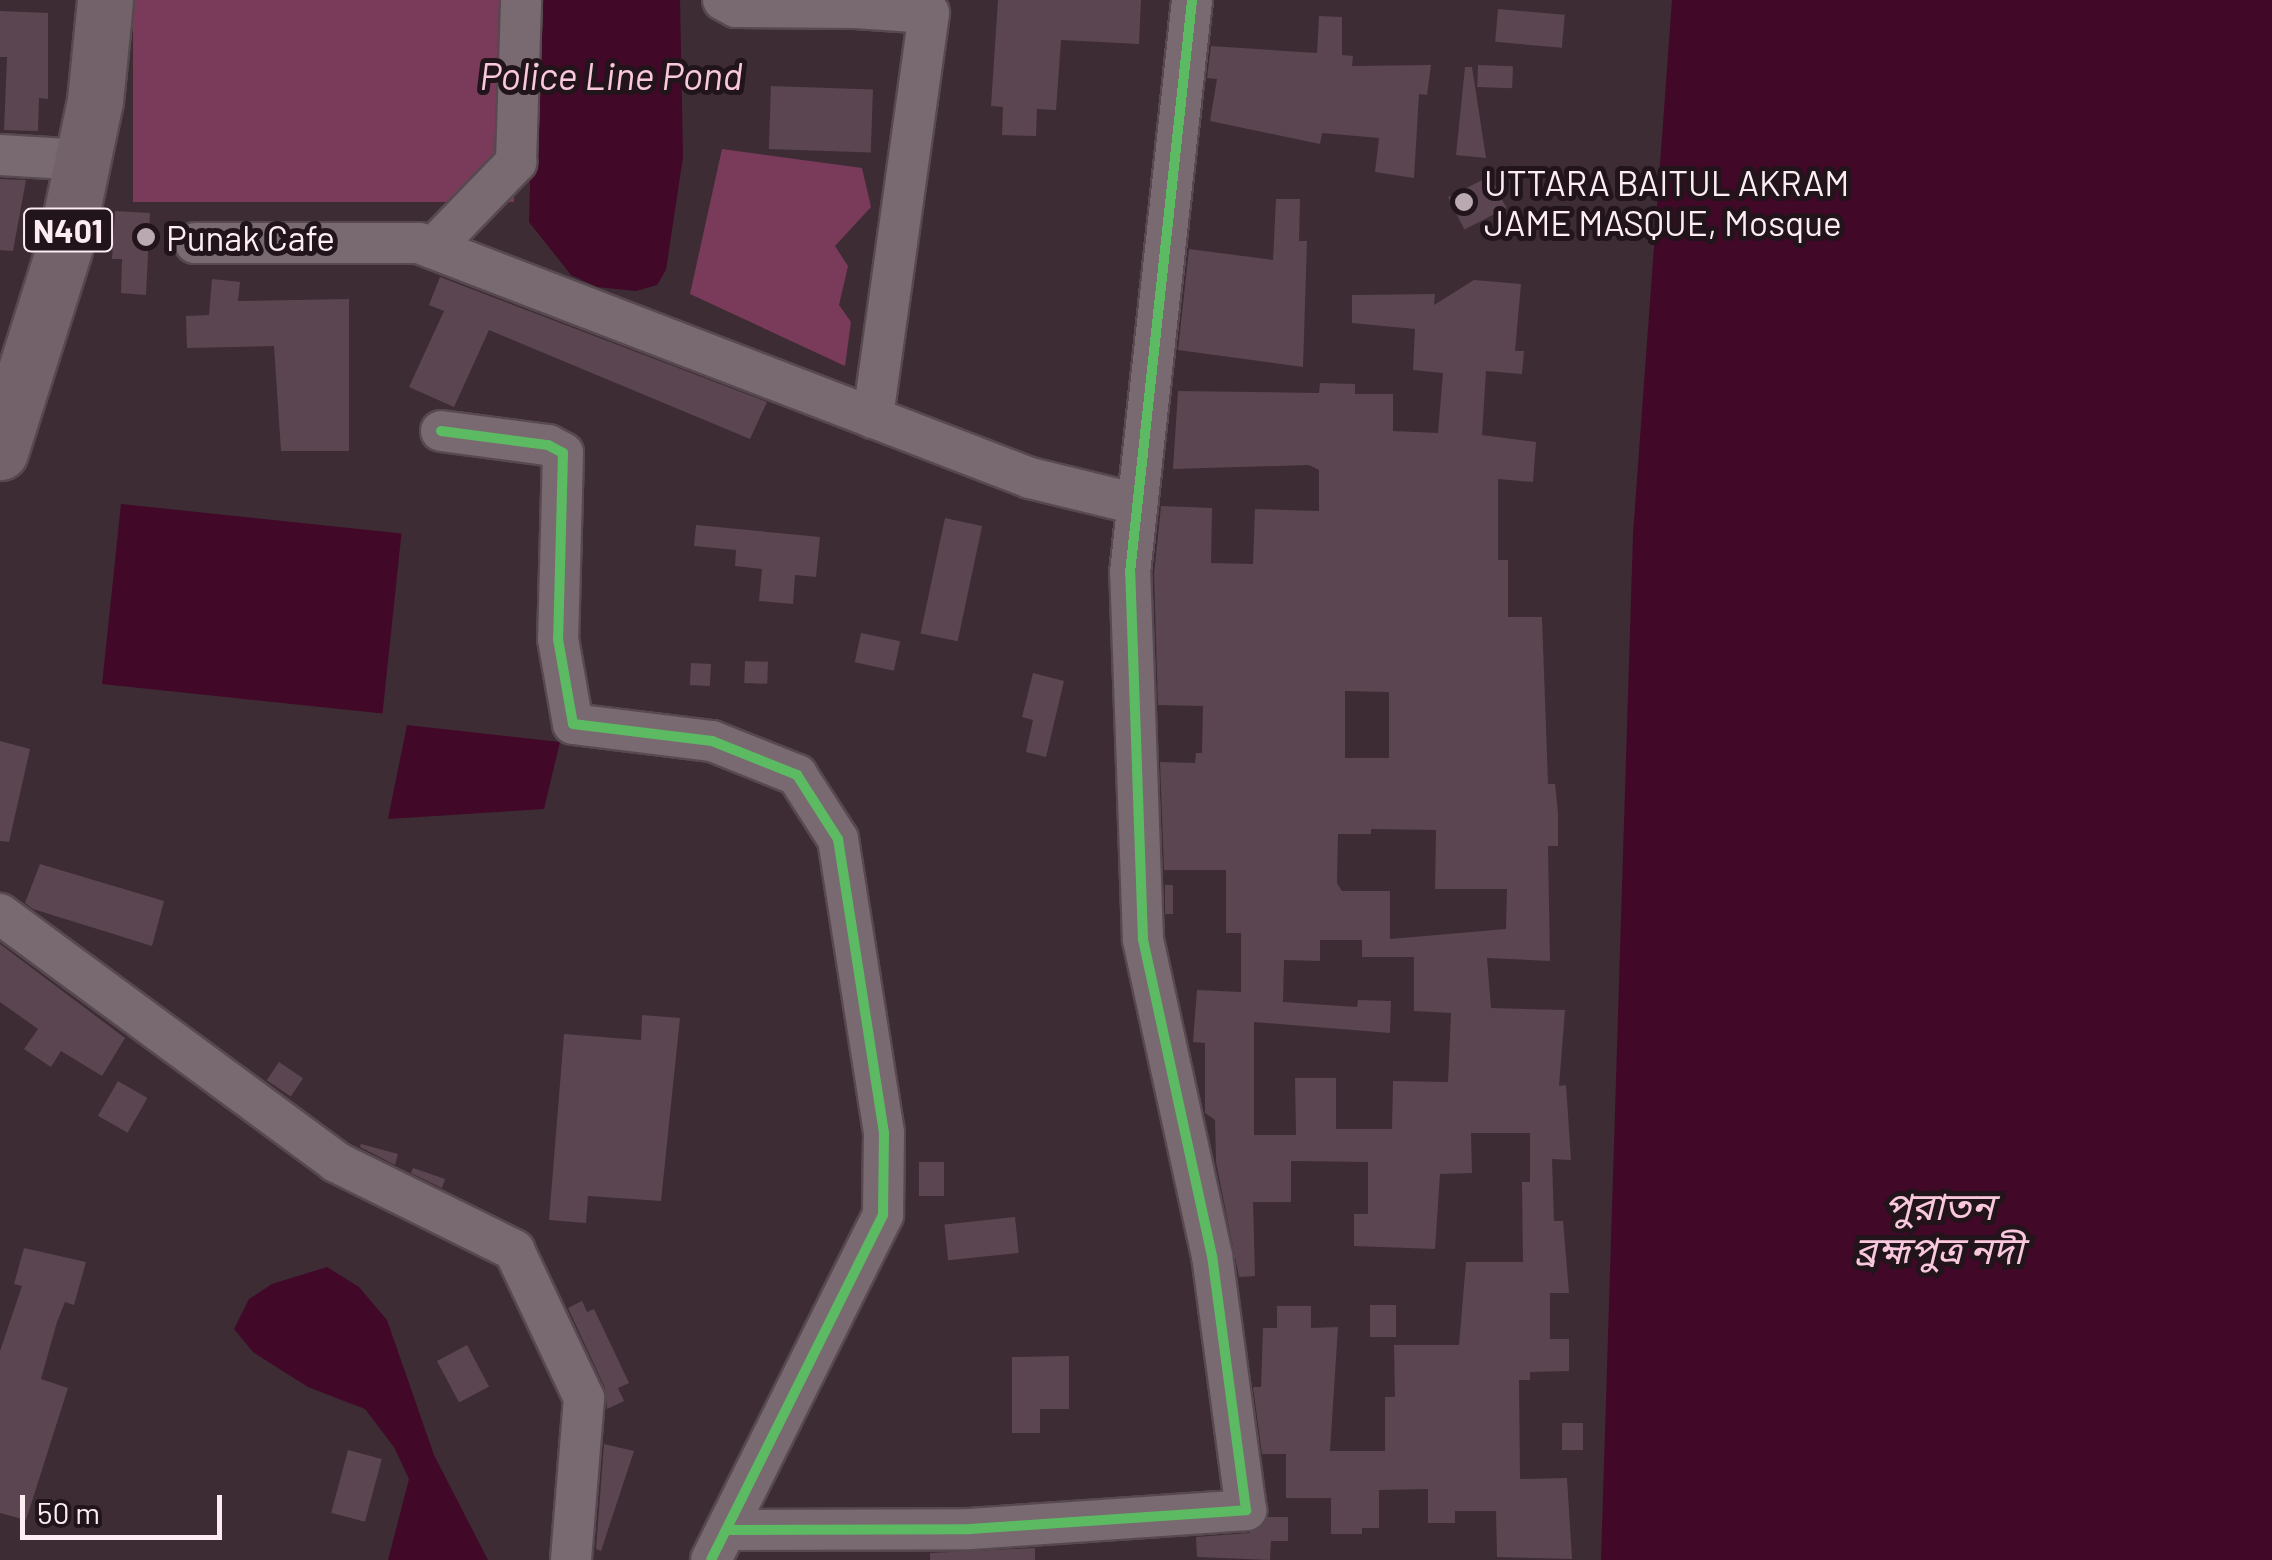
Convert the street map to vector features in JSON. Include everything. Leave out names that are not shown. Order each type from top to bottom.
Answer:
[{"type":"highway","name":"N401","points":[[0,452],[64,248],[82,160],[105,0]]},
{"type":"street","points":[[433,248],[516,162],[522,0]]},
{"type":"street","points":[[723,0],[736,8],[856,4],[928,13],[873,418]]},
{"type":"street","points":[[719,1545],[1246,1510],[1212,1256],[1143,939],[1130,573],[1192,0]]},
{"type":"street","points":[[0,155],[82,160]]},
{"type":"street","points":[[196,243],[433,248],[1030,478],[1136,504]]},
{"type":"street","points":[[441,431],[548,446],[563,454],[558,639],[573,724],[712,742],[797,774],[838,839],[884,1133],[884,1214],[719,1545]]},
{"type":"street","points":[[0,914],[336,1162],[514,1250],[584,1398],[571,1560]]},
{"type":"shaded area","points":[[133,0],[514,0],[514,202],[133,202]]},
{"type":"shaded area","points":[[722,149],[862,168],[871,207],[835,246],[848,266],[839,305],[851,322],[845,366],[690,294]]},
{"type":"water","name":"Police Line Pond","points":[[535,0],[680,0],[683,157],[666,270],[657,285],[636,291],[597,287],[571,275],[529,222]]},
{"type":"water","name":"পুরাতন ব্রহ্মপুত্র নদী","points":[[1672,0],[2272,0],[2272,1560],[1601,1560],[1633,534]]},
{"type":"water","points":[[121,504],[401,533],[383,713],[102,684]]},
{"type":"water","points":[[407,725],[560,742],[544,809],[388,819]]},
{"type":"water","points":[[327,1267],[359,1287],[387,1320],[434,1455],[488,1560],[388,1560],[409,1479],[394,1447],[365,1409],[308,1387],[253,1352],[234,1329],[249,1299],[272,1284]]},
{"type":"building","points":[[998,0],[1141,0],[1139,44],[1061,40],[1056,110],[1037,109],[1036,136],[1002,135],[1003,107],[991,106]]},
{"type":"building","points":[[1498,9],[1565,15],[1562,48],[1495,42]]},
{"type":"building","points":[[0,11],[48,13],[48,99],[39,98],[38,131],[4,130],[7,57],[0,57]]},
{"type":"building","points":[[1319,16],[1342,17],[1342,55],[1353,56],[1352,66],[1431,65],[1427,95],[1419,94],[1414,178],[1375,172],[1379,138],[1322,133],[1320,144],[1210,121],[1217,79],[1207,78],[1211,46],[1317,53]]},
{"type":"building","points":[[1478,65],[1513,66],[1512,88],[1477,87]]},
{"type":"building","points":[[1465,67],[1472,67],[1486,158],[1456,155]]},
{"type":"building","points":[[771,86],[873,90],[871,153],[769,149]]},
{"type":"building","points":[[1490,176],[1506,208],[1464,229],[1448,197]]},
{"type":"building","points":[[0,179],[26,180],[13,251],[0,250]]},
{"type":"building","points":[[1276,199],[1300,199],[1299,241],[1307,241],[1303,367],[1178,350],[1189,249],[1273,260]]},
{"type":"building","points":[[115,211],[150,213],[146,295],[121,293],[122,259],[112,259]]},
{"type":"building","points":[[440,277],[767,402],[750,439],[489,330],[454,407],[409,387],[444,311],[429,305]]},
{"type":"building","points":[[212,279],[240,282],[238,301],[349,299],[349,451],[281,451],[274,346],[187,348],[186,316],[209,315]]},
{"type":"building","points":[[1474,280],[1521,284],[1515,351],[1524,351],[1522,374],[1486,371],[1482,435],[1536,442],[1533,482],[1498,479],[1498,560],[1508,560],[1508,617],[1542,617],[1548,784],[1555,784],[1558,846],[1548,846],[1550,961],[1487,958],[1491,1008],[1565,1010],[1559,1086],[1566,1085],[1571,1160],[1552,1159],[1554,1221],[1563,1221],[1569,1293],[1550,1293],[1550,1339],[1569,1339],[1569,1371],[1530,1372],[1530,1380],[1519,1380],[1520,1479],[1567,1478],[1572,1559],[1497,1557],[1496,1511],[1455,1511],[1455,1523],[1428,1523],[1428,1489],[1379,1490],[1379,1528],[1362,1528],[1362,1534],[1331,1534],[1331,1498],[1286,1498],[1286,1454],[1262,1454],[1253,1387],[1261,1387],[1263,1328],[1277,1328],[1277,1306],[1311,1306],[1311,1328],[1338,1327],[1330,1451],[1385,1451],[1385,1397],[1395,1397],[1394,1345],[1459,1345],[1466,1262],[1523,1262],[1522,1182],[1530,1182],[1530,1133],[1471,1133],[1472,1173],[1440,1174],[1435,1249],[1354,1246],[1354,1214],[1368,1214],[1368,1162],[1291,1161],[1291,1202],[1253,1202],[1255,1276],[1239,1277],[1216,1162],[1215,1120],[1205,1113],[1205,1043],[1193,1042],[1197,990],[1241,992],[1241,933],[1226,933],[1226,870],[1164,870],[1160,762],[1195,763],[1196,753],[1202,753],[1203,706],[1158,705],[1154,574],[1161,506],[1212,508],[1211,563],[1253,564],[1255,509],[1319,511],[1319,470],[1309,465],[1173,469],[1178,391],[1319,393],[1320,383],[1355,384],[1355,394],[1393,394],[1393,431],[1438,433],[1443,373],[1413,370],[1415,329],[1352,323],[1352,295],[1435,294],[1434,305]],"holes":[[[1345,691],[1389,692],[1389,758],[1345,758]],[[1371,829],[1436,830],[1435,889],[1507,889],[1506,929],[1390,939],[1390,891],[1342,891],[1337,883],[1338,834],[1371,834]],[[1320,940],[1362,940],[1362,957],[1414,957],[1414,1011],[1451,1013],[1448,1082],[1393,1081],[1392,1129],[1336,1129],[1336,1078],[1295,1078],[1296,1135],[1254,1135],[1254,1022],[1390,1033],[1391,1001],[1358,1000],[1357,1007],[1283,1002],[1284,960],[1320,961]]]},
{"type":"building","points":[[945,518],[982,526],[958,641],[920,633]]},
{"type":"building","points":[[696,525],[820,537],[816,577],[795,575],[793,604],[759,601],[762,569],[735,566],[736,550],[694,546]]},
{"type":"building","points":[[861,633],[900,641],[894,671],[855,662]]},
{"type":"building","points":[[745,661],[768,662],[767,684],[744,683]]},
{"type":"building","points":[[691,663],[711,664],[710,686],[690,685]]},
{"type":"building","points":[[1033,673],[1064,681],[1046,757],[1026,752],[1033,720],[1022,717]]},
{"type":"building","points":[[0,741],[30,749],[9,842],[0,841]]},
{"type":"building","points":[[40,864],[164,901],[152,946],[33,909],[25,903]]},
{"type":"building","points":[[1165,885],[1173,885],[1173,914],[1165,914]]},
{"type":"building","points":[[0,944],[125,1038],[102,1076],[61,1051],[51,1067],[24,1049],[38,1029],[0,1002]]},
{"type":"building","points":[[642,1015],[680,1018],[661,1201],[588,1196],[586,1223],[549,1220],[564,1034],[641,1040]]},
{"type":"building","points":[[279,1062],[303,1078],[291,1096],[267,1080]]},
{"type":"building","points":[[118,1081],[147,1098],[127,1133],[98,1116]]},
{"type":"building","points":[[361,1144],[398,1154],[395,1165],[360,1147]]},
{"type":"building","points":[[919,1162],[944,1162],[944,1196],[919,1196]]},
{"type":"building","points":[[413,1168],[445,1179],[442,1188],[411,1173]]},
{"type":"building","points":[[1015,1217],[1019,1253],[948,1260],[944,1224]]},
{"type":"building","points":[[24,1248],[86,1262],[74,1305],[65,1302],[57,1322],[41,1379],[68,1388],[26,1520],[0,1513],[0,1351],[22,1286],[14,1284]]},
{"type":"building","points":[[582,1301],[587,1312],[594,1309],[629,1383],[618,1388],[624,1401],[607,1409],[605,1388],[568,1308]]},
{"type":"building","points":[[1370,1305],[1396,1305],[1396,1337],[1370,1337]]},
{"type":"building","points":[[467,1345],[489,1386],[459,1402],[437,1361]]},
{"type":"building","points":[[1069,1356],[1069,1409],[1040,1409],[1040,1433],[1012,1433],[1012,1357]]},
{"type":"building","points":[[1562,1423],[1583,1423],[1583,1450],[1562,1450]]},
{"type":"building","points":[[604,1444],[634,1451],[601,1551],[596,1549]]},
{"type":"building","points":[[348,1450],[382,1459],[365,1522],[331,1513]]},
{"type":"building","points":[[1268,1517],[1288,1517],[1288,1541],[1271,1541],[1270,1560],[1197,1557],[1196,1537],[1249,1533]]},
{"type":"building","points":[[1035,1548],[1035,1560],[930,1560],[930,1553]]},
{"type":"cycle path","points":[[726,1530],[970,1529],[1246,1510],[1212,1256],[1143,939],[1130,573],[1192,0]]},
{"type":"cycle path","points":[[441,431],[548,445],[563,453],[558,639],[573,724],[712,741],[797,775],[838,839],[884,1133],[883,1215],[711,1560]]},
{"type":"place","name":"UTTARA BAITUL AKRAM JAME MASQUE, Mosque","points":[[1464,202]]},
{"type":"place","name":"Punak Cafe","points":[[146,237]]}]
